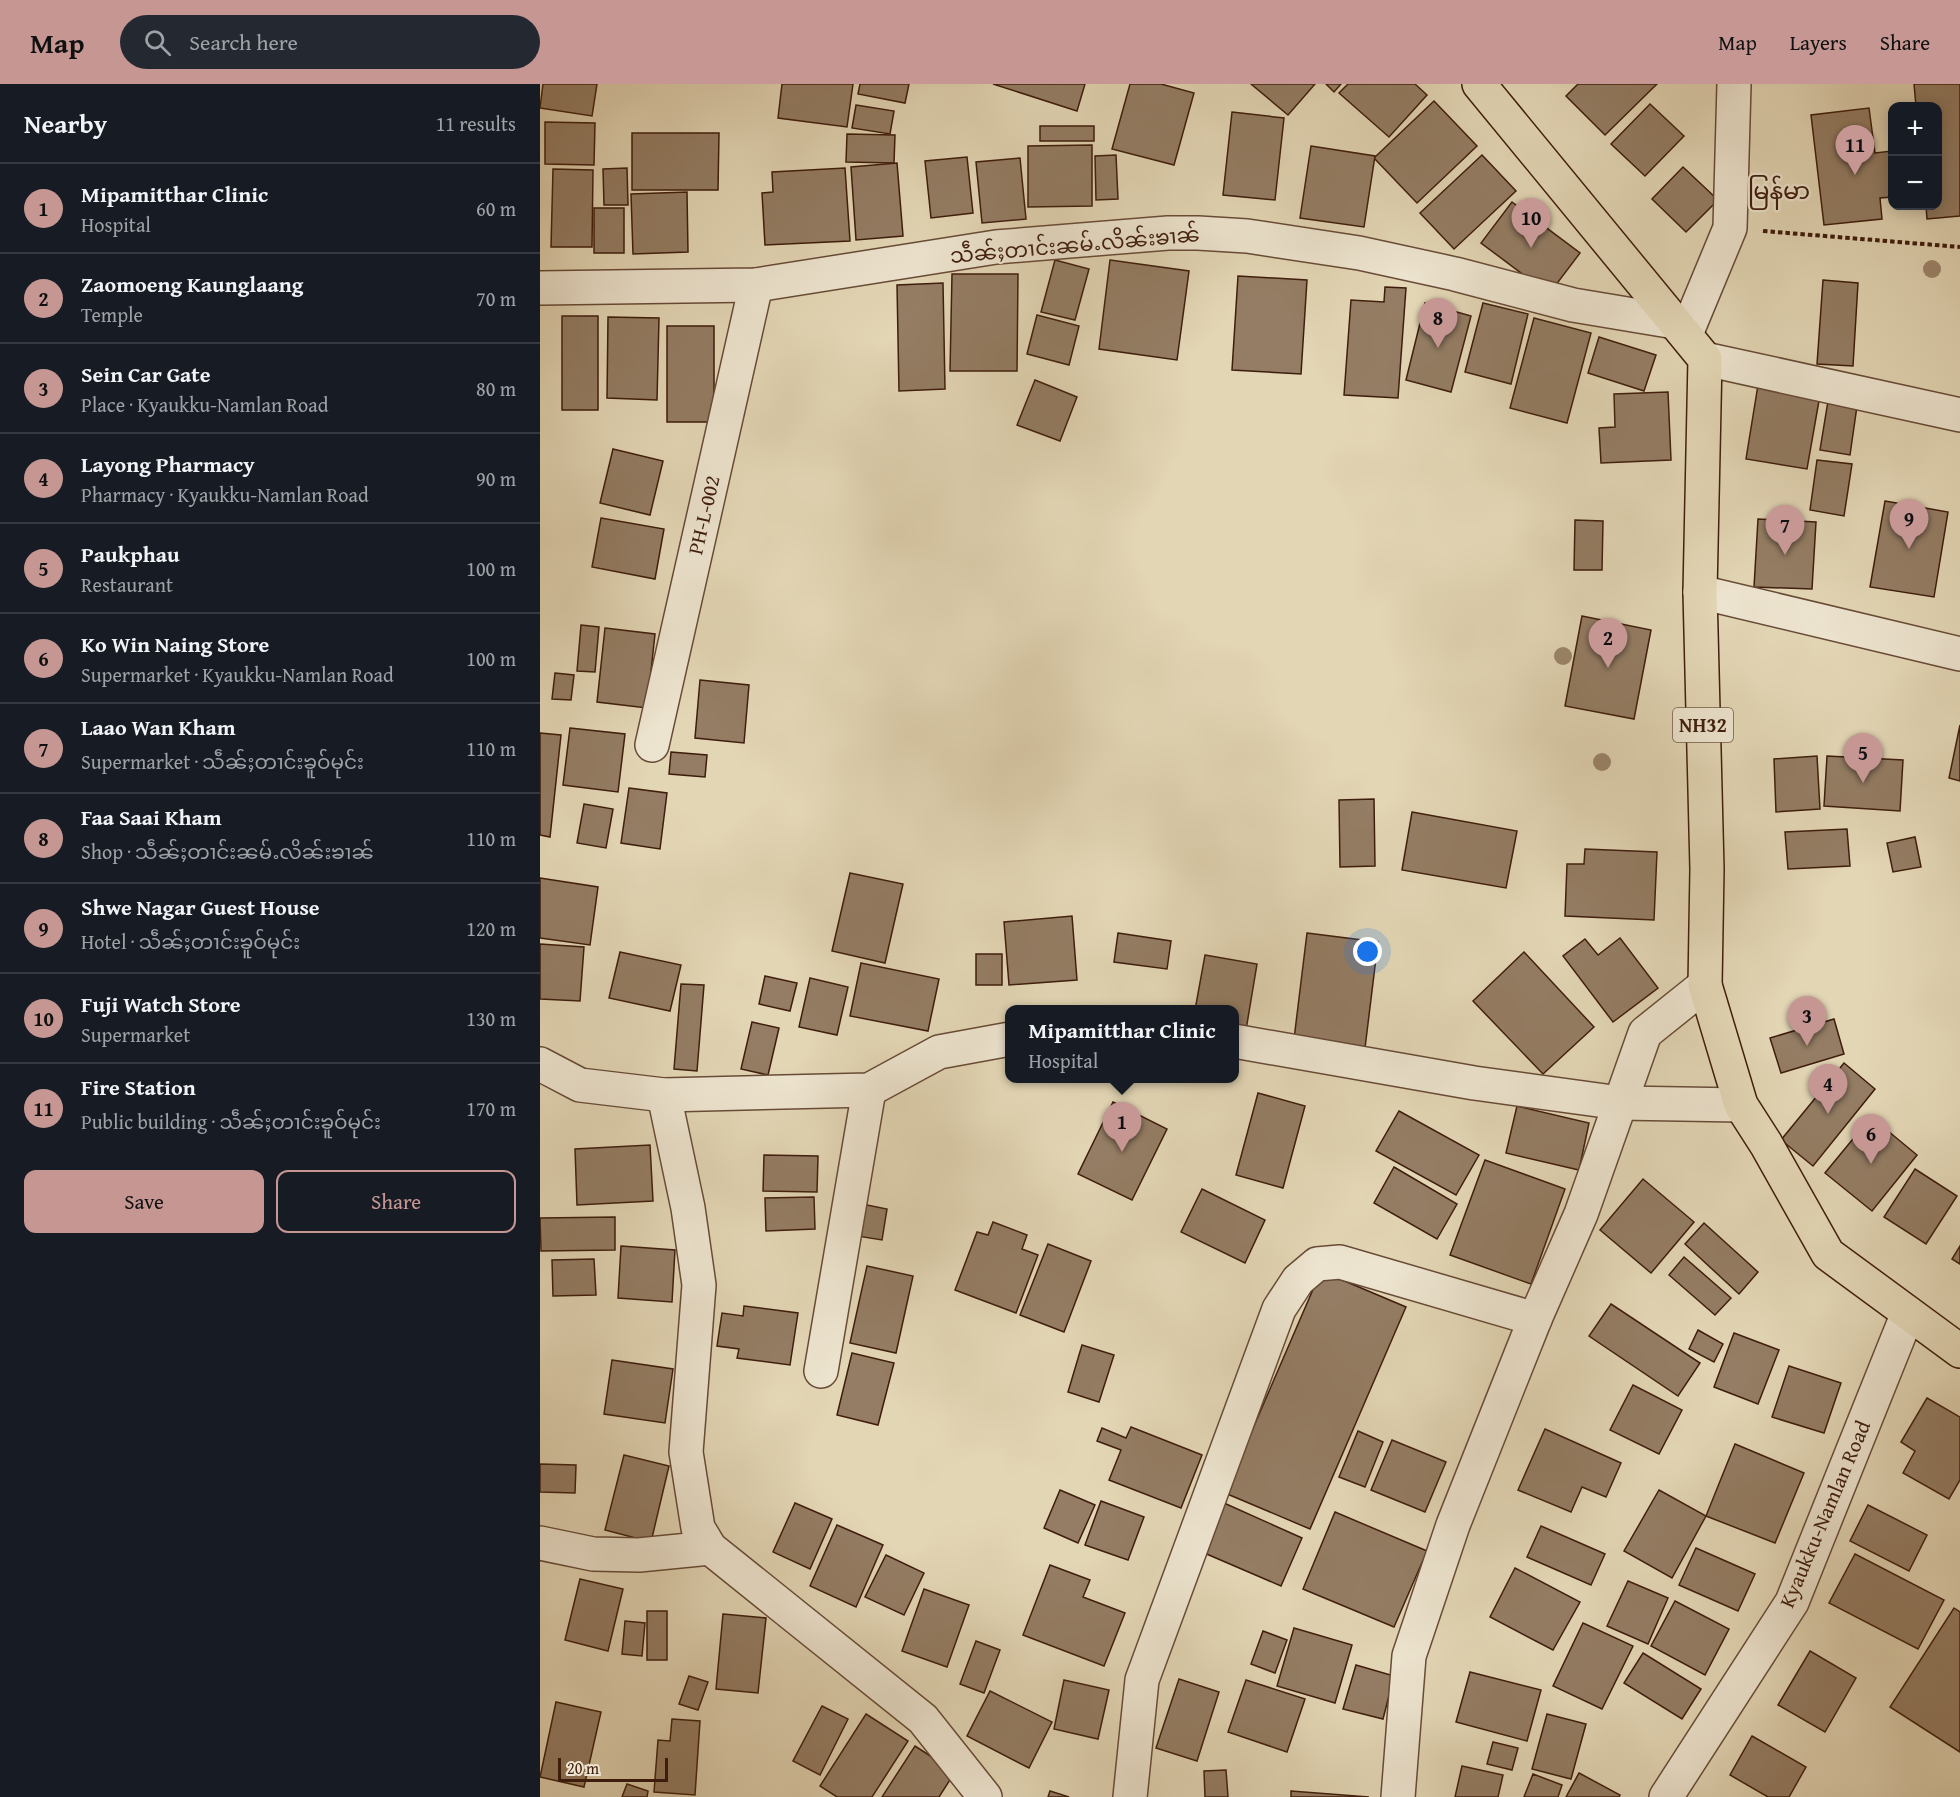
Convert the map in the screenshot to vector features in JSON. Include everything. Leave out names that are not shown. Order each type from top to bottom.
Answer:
[{"type":"highway","points":[[1479,84],[1689,338]]},
{"type":"highway","name":"NH32","points":[[1689,338],[1700,592],[1707,869],[1705,985],[1741,1105],[1766,1144],[1828,1254],[1960,1352]]},
{"type":"street","points":[[1689,338],[1730,228],[1734,84]]},
{"type":"street","name":"သဵၼ်ႈတၢင်းၼမ်ႉလိၼ်းၶၢၼ်","points":[[540,288],[756,285],[996,247],[1168,233],[1247,236],[1359,253],[1455,274],[1573,305],[1960,415]]},
{"type":"street","name":"PH-L-002","points":[[652,745],[756,285]]},
{"type":"street","points":[[1700,592],[1960,654]]},
{"type":"street","points":[[1398,1797],[1409,1656],[1453,1525],[1535,1319],[1581,1214],[1645,1033],[1705,985]]},
{"type":"street","points":[[540,1064],[580,1085],[664,1095],[869,1089],[939,1052],[1005,1040]]},
{"type":"street","points":[[1239,1042],[1474,1083],[1620,1103],[1741,1105]]},
{"type":"street","points":[[821,1371],[869,1089]]},
{"type":"street","points":[[664,1095],[688,1208],[699,1285],[686,1452],[698,1528],[710,1548],[923,1719],[985,1797]]},
{"type":"street","points":[[1130,1797],[1142,1680],[1280,1309],[1298,1280],[1317,1264],[1340,1262],[1535,1319]]},
{"type":"street","name":"Kyaukku-Namlan Road","points":[[1666,1797],[1792,1602],[1908,1313]]},
{"type":"street","points":[[540,1544],[593,1554],[639,1556],[710,1548]]},
{"type":"path","points":[[1730,228],[1960,247]]},
{"type":"building","points":[[543,84],[597,84],[592,116],[540,108]]},
{"type":"building","points":[[782,84],[853,84],[847,127],[778,118]]},
{"type":"building","points":[[860,84],[909,84],[905,103],[858,94]]},
{"type":"building","points":[[993,84],[1085,84],[1077,111]]},
{"type":"building","points":[[1130,84],[1161,84],[1194,93],[1174,165],[1112,149]]},
{"type":"building","points":[[1251,84],[1315,84],[1288,115]]},
{"type":"building","points":[[1326,84],[1341,84],[1334,92]]},
{"type":"building","points":[[1348,84],[1415,84],[1427,95],[1389,137],[1339,93]]},
{"type":"building","points":[[1578,84],[1657,84],[1605,135],[1566,96]]},
{"type":"building","points":[[1914,84],[1960,84],[1960,216],[1927,219],[1926,210],[1942,210],[1942,102],[1916,102]]},
{"type":"building","points":[[1434,101],[1477,146],[1417,203],[1374,158]]},
{"type":"building","points":[[1650,104],[1684,136],[1645,176],[1611,144]]},
{"type":"building","points":[[856,105],[894,111],[890,134],[852,128]]},
{"type":"building","points":[[1869,108],[1875,153],[1888,151],[1888,197],[1880,198],[1882,219],[1824,225],[1811,115]]},
{"type":"building","points":[[1232,112],[1284,118],[1275,200],[1223,195]]},
{"type":"building","points":[[545,122],[595,123],[594,165],[545,164]]},
{"type":"building","points":[[1040,126],[1094,126],[1094,141],[1040,141]]},
{"type":"building","points":[[632,133],[719,133],[718,190],[632,190]]},
{"type":"building","points":[[847,134],[895,135],[894,163],[846,162]]},
{"type":"building","points":[[1092,145],[1092,206],[1028,207],[1028,146]]},
{"type":"building","points":[[1311,146],[1375,156],[1364,227],[1300,218]]},
{"type":"building","points":[[1116,155],[1118,199],[1096,200],[1095,156]]},
{"type":"building","points":[[1482,155],[1516,191],[1454,249],[1420,213]]},
{"type":"building","points":[[967,157],[973,213],[931,218],[925,161]]},
{"type":"building","points":[[1020,158],[1026,219],[982,223],[976,162]]},
{"type":"building","points":[[897,163],[903,236],[856,240],[851,167]]},
{"type":"building","points":[[1683,167],[1718,200],[1686,232],[1652,199]]},
{"type":"building","points":[[627,168],[628,205],[604,205],[603,169]]},
{"type":"building","points":[[845,168],[850,241],[765,245],[762,193],[773,192],[772,172]]},
{"type":"building","points":[[553,169],[593,170],[592,247],[551,247]]},
{"type":"building","points":[[687,192],[688,252],[633,254],[631,194]]},
{"type":"building","points":[[1512,202],[1580,253],[1549,294],[1481,243]]},
{"type":"building","points":[[594,208],[624,208],[624,253],[594,253]]},
{"type":"building","points":[[1055,260],[1089,269],[1075,320],[1041,312]]},
{"type":"building","points":[[1110,260],[1189,271],[1177,360],[1099,349]]},
{"type":"building","points":[[952,274],[1018,274],[1017,371],[950,371]]},
{"type":"building","points":[[1238,276],[1307,280],[1301,374],[1232,370]]},
{"type":"building","points":[[1823,280],[1858,283],[1853,366],[1817,364]]},
{"type":"building","points":[[943,283],[945,389],[899,391],[897,285]]},
{"type":"building","points":[[1385,287],[1406,288],[1398,398],[1344,395],[1351,300],[1384,302]]},
{"type":"building","points":[[1425,303],[1471,316],[1451,392],[1406,380]]},
{"type":"building","points":[[1483,303],[1528,314],[1511,384],[1465,372]]},
{"type":"building","points":[[1037,315],[1079,326],[1069,365],[1027,354]]},
{"type":"building","points":[[562,316],[598,316],[598,410],[562,410]]},
{"type":"building","points":[[608,317],[659,318],[657,400],[607,398]]},
{"type":"building","points":[[1534,318],[1591,333],[1567,423],[1510,408]]},
{"type":"building","points":[[667,326],[714,326],[714,422],[667,422]]},
{"type":"building","points":[[1599,337],[1656,355],[1644,391],[1588,373]]},
{"type":"building","points":[[1035,380],[1077,397],[1060,441],[1017,425]]},
{"type":"building","points":[[1758,385],[1820,395],[1807,469],[1746,459]]},
{"type":"building","points":[[1668,392],[1671,460],[1601,463],[1599,428],[1615,427],[1614,394]]},
{"type":"building","points":[[1828,401],[1857,406],[1850,455],[1820,450]]},
{"type":"building","points":[[613,449],[663,461],[650,515],[600,503]]},
{"type":"building","points":[[1817,460],[1852,464],[1844,516],[1810,510]]},
{"type":"building","points":[[1885,501],[1948,512],[1934,597],[1870,587]]},
{"type":"building","points":[[601,518],[664,529],[655,579],[592,567]]},
{"type":"building","points":[[1758,519],[1816,522],[1812,589],[1754,587]]},
{"type":"building","points":[[1575,520],[1603,521],[1602,570],[1574,570]]},
{"type":"building","points":[[1582,616],[1651,630],[1634,719],[1565,706]]},
{"type":"building","points":[[581,625],[599,627],[595,672],[577,671]]},
{"type":"building","points":[[605,628],[655,634],[647,708],[597,702]]},
{"type":"building","points":[[555,673],[574,675],[571,700],[552,699]]},
{"type":"building","points":[[700,680],[749,685],[744,743],[695,738]]},
{"type":"building","points":[[1960,725],[1960,781],[1949,778]]},
{"type":"building","points":[[570,728],[625,734],[618,792],[563,785]]},
{"type":"building","points":[[540,733],[561,735],[550,837],[540,835]]},
{"type":"building","points":[[671,752],[707,755],[705,777],[669,774]]},
{"type":"building","points":[[1817,756],[1820,809],[1776,812],[1774,759]]},
{"type":"building","points":[[1827,756],[1903,760],[1900,811],[1824,806]]},
{"type":"building","points":[[629,788],[667,793],[660,849],[621,843]]},
{"type":"building","points":[[1374,799],[1375,866],[1340,867],[1339,800]]},
{"type":"building","points":[[584,804],[613,809],[606,848],[577,843]]},
{"type":"building","points":[[1412,812],[1517,831],[1506,888],[1402,870]]},
{"type":"building","points":[[1847,829],[1850,866],[1788,869],[1785,832]]},
{"type":"building","points":[[1915,837],[1921,867],[1893,872],[1887,843]]},
{"type":"building","points":[[1585,849],[1657,852],[1654,920],[1565,916],[1567,864],[1584,864]]},
{"type":"building","points":[[850,873],[903,884],[885,963],[832,951]]},
{"type":"building","points":[[540,878],[598,887],[590,945],[540,938]]},
{"type":"building","points":[[1072,916],[1077,980],[1009,985],[1004,922]]},
{"type":"building","points":[[1118,933],[1171,941],[1167,969],[1114,962]]},
{"type":"building","points":[[1307,933],[1378,942],[1365,1048],[1294,1039]]},
{"type":"building","points":[[1620,938],[1658,988],[1613,1022],[1563,956],[1585,939],[1598,955]]},
{"type":"building","points":[[540,944],[584,947],[580,1001],[540,999]]},
{"type":"building","points":[[620,952],[681,965],[670,1011],[609,998]]},
{"type":"building","points":[[1524,952],[1594,1027],[1543,1074],[1473,1001]]},
{"type":"building","points":[[976,954],[1002,954],[1002,985],[976,985]]},
{"type":"building","points":[[1205,955],[1257,964],[1246,1030],[1239,1029],[1239,1005],[1196,1005]]},
{"type":"building","points":[[861,963],[939,979],[928,1031],[850,1016]]},
{"type":"building","points":[[765,976],[797,983],[790,1011],[759,1004]]},
{"type":"building","points":[[810,978],[848,987],[837,1035],[799,1027]]},
{"type":"building","points":[[681,984],[704,985],[697,1071],[674,1069]]},
{"type":"building","points":[[1834,1019],[1844,1054],[1781,1073],[1770,1038]]},
{"type":"building","points":[[752,1022],[779,1028],[768,1075],[741,1069]]},
{"type":"building","points":[[1844,1063],[1875,1089],[1813,1166],[1781,1140]]},
{"type":"building","points":[[1258,1093],[1305,1106],[1283,1188],[1236,1175]]},
{"type":"building","points":[[1113,1102],[1167,1129],[1132,1200],[1078,1174]]},
{"type":"building","points":[[1517,1106],[1589,1123],[1579,1170],[1506,1153]]},
{"type":"building","points":[[1399,1111],[1479,1155],[1456,1195],[1376,1151]]},
{"type":"building","points":[[1871,1117],[1917,1155],[1872,1211],[1825,1173]]},
{"type":"building","points":[[650,1145],[653,1201],[577,1205],[575,1149]]},
{"type":"building","points":[[764,1155],[818,1156],[817,1192],[763,1191]]},
{"type":"building","points":[[1485,1160],[1565,1189],[1531,1284],[1450,1255]]},
{"type":"building","points":[[1394,1167],[1457,1204],[1437,1239],[1374,1203]]},
{"type":"building","points":[[1915,1169],[1957,1196],[1926,1244],[1884,1217]]},
{"type":"building","points":[[1643,1179],[1694,1222],[1651,1273],[1600,1230]]},
{"type":"building","points":[[1202,1189],[1265,1220],[1245,1263],[1181,1232]]},
{"type":"building","points":[[814,1197],[815,1229],[766,1231],[765,1198]]},
{"type":"building","points":[[862,1204],[887,1209],[882,1240],[857,1236]]},
{"type":"building","points":[[615,1217],[615,1250],[541,1251],[540,1218]]},
{"type":"building","points":[[993,1222],[1027,1235],[1022,1249],[1038,1255],[1016,1313],[955,1290],[977,1232],[988,1235]]},
{"type":"building","points":[[1704,1223],[1758,1272],[1739,1294],[1685,1244]]},
{"type":"building","points":[[1048,1244],[1091,1261],[1064,1332],[1020,1315]]},
{"type":"building","points":[[621,1246],[675,1250],[672,1302],[618,1298]]},
{"type":"building","points":[[1960,1246],[1960,1264],[1952,1259]]},
{"type":"building","points":[[1684,1257],[1731,1298],[1715,1315],[1669,1275]]},
{"type":"building","points":[[594,1259],[596,1295],[553,1296],[552,1260]]},
{"type":"building","points":[[867,1266],[913,1276],[896,1353],[850,1343]]},
{"type":"building","points":[[1321,1271],[1406,1307],[1310,1529],[1225,1493]]},
{"type":"building","points":[[1611,1304],[1700,1363],[1678,1396],[1589,1336]]},
{"type":"building","points":[[744,1306],[798,1313],[790,1365],[737,1358],[739,1349],[717,1346],[722,1313],[743,1316]]},
{"type":"building","points":[[1698,1330],[1723,1344],[1714,1362],[1689,1349]]},
{"type":"building","points":[[1734,1333],[1779,1350],[1758,1404],[1714,1387]]},
{"type":"building","points":[[1082,1345],[1114,1355],[1099,1402],[1068,1392]]},
{"type":"building","points":[[852,1353],[894,1363],[878,1425],[837,1415]]},
{"type":"building","points":[[612,1360],[673,1369],[665,1423],[604,1414]]},
{"type":"building","points":[[1789,1366],[1841,1383],[1824,1433],[1772,1417]]},
{"type":"building","points":[[1633,1385],[1682,1410],[1659,1454],[1610,1430]]},
{"type":"building","points":[[1927,1398],[1960,1417],[1960,1480],[1949,1499],[1903,1473],[1915,1451],[1901,1442]]},
{"type":"building","points":[[1131,1427],[1202,1455],[1181,1508],[1109,1480],[1121,1450],[1097,1441],[1102,1428],[1126,1438]]},
{"type":"building","points":[[1545,1429],[1621,1463],[1606,1497],[1582,1487],[1571,1512],[1518,1490]]},
{"type":"building","points":[[1358,1431],[1383,1442],[1365,1487],[1339,1477]]},
{"type":"building","points":[[1392,1440],[1446,1462],[1425,1512],[1371,1490]]},
{"type":"building","points":[[1735,1444],[1804,1473],[1775,1543],[1706,1516]]},
{"type":"building","points":[[624,1455],[669,1466],[651,1542],[605,1530]]},
{"type":"building","points":[[540,1464],[576,1465],[575,1493],[540,1492]]},
{"type":"building","points":[[1060,1490],[1095,1505],[1078,1543],[1044,1528]]},
{"type":"building","points":[[1659,1490],[1706,1516],[1672,1578],[1624,1551]]},
{"type":"building","points":[[1101,1501],[1144,1517],[1128,1560],[1085,1545]]},
{"type":"building","points":[[795,1503],[832,1519],[810,1569],[773,1552]]},
{"type":"building","points":[[1224,1503],[1302,1538],[1281,1586],[1202,1552]]},
{"type":"building","points":[[1868,1505],[1927,1535],[1909,1571],[1850,1541]]},
{"type":"building","points":[[1335,1512],[1427,1551],[1394,1627],[1303,1589]]},
{"type":"building","points":[[837,1525],[883,1545],[856,1607],[810,1586]]},
{"type":"building","points":[[1541,1526],[1605,1554],[1591,1585],[1527,1557]]},
{"type":"building","points":[[1696,1548],[1755,1574],[1738,1611],[1679,1585]]},
{"type":"building","points":[[1855,1554],[1944,1600],[1918,1649],[1829,1603]]},
{"type":"building","points":[[886,1555],[924,1573],[904,1615],[865,1597]]},
{"type":"building","points":[[1050,1565],[1090,1580],[1083,1597],[1125,1613],[1104,1666],[1023,1635]]},
{"type":"building","points":[[1515,1568],[1580,1602],[1553,1650],[1490,1617]]},
{"type":"building","points":[[580,1579],[623,1589],[608,1651],[565,1640]]},
{"type":"building","points":[[1628,1581],[1668,1598],[1648,1644],[1607,1626]]},
{"type":"building","points":[[924,1589],[969,1605],[947,1667],[902,1651]]},
{"type":"building","points":[[1675,1601],[1729,1629],[1705,1675],[1651,1646]]},
{"type":"building","points":[[1954,1608],[1960,1612],[1960,1752],[1890,1707]]},
{"type":"building","points":[[647,1611],[667,1611],[667,1660],[647,1660]]},
{"type":"building","points":[[723,1614],[766,1618],[758,1693],[716,1689]]},
{"type":"building","points":[[625,1621],[645,1623],[642,1656],[622,1654]]},
{"type":"building","points":[[1583,1623],[1633,1646],[1602,1709],[1553,1686]]},
{"type":"building","points":[[1294,1628],[1352,1645],[1335,1703],[1277,1686]]},
{"type":"building","points":[[1263,1631],[1287,1640],[1275,1673],[1251,1664]]},
{"type":"building","points":[[976,1641],[1000,1650],[984,1693],[960,1684]]},
{"type":"building","points":[[1810,1651],[1856,1678],[1825,1732],[1778,1705]]},
{"type":"building","points":[[1643,1653],[1701,1689],[1682,1719],[1624,1683]]},
{"type":"building","points":[[1356,1665],[1394,1676],[1383,1719],[1343,1709]]},
{"type":"building","points":[[1470,1672],[1541,1690],[1527,1741],[1456,1722]]},
{"type":"building","points":[[689,1676],[708,1682],[698,1710],[679,1704]]},
{"type":"building","points":[[1179,1679],[1219,1692],[1197,1761],[1156,1748]]},
{"type":"building","points":[[1064,1680],[1109,1690],[1098,1739],[1054,1729]]},
{"type":"building","points":[[1246,1680],[1305,1699],[1287,1752],[1228,1732]]},
{"type":"building","points":[[990,1691],[1052,1722],[1029,1768],[967,1736]]},
{"type":"building","points":[[556,1702],[601,1712],[584,1787],[540,1777]]},
{"type":"building","points":[[822,1706],[848,1719],[820,1775],[793,1761]]},
{"type":"building","points":[[866,1714],[908,1741],[872,1797],[837,1797],[820,1786]]},
{"type":"building","points":[[1547,1714],[1586,1724],[1571,1779],[1532,1769]]},
{"type":"building","points":[[672,1719],[700,1721],[695,1795],[654,1792],[658,1740],[670,1741]]},
{"type":"building","points":[[1752,1736],[1806,1767],[1789,1797],[1768,1797],[1730,1775]]},
{"type":"building","points":[[1493,1742],[1518,1748],[1512,1770],[1487,1764]]},
{"type":"building","points":[[915,1746],[955,1772],[939,1797],[882,1797]]},
{"type":"building","points":[[1462,1766],[1503,1775],[1498,1797],[1455,1797]]},
{"type":"building","points":[[1226,1770],[1228,1797],[1205,1797],[1204,1771]]},
{"type":"building","points":[[1579,1773],[1620,1795],[1619,1797],[1566,1797]]},
{"type":"building","points":[[1533,1774],[1562,1785],[1558,1797],[1524,1797]]},
{"type":"building","points":[[627,1784],[648,1791],[647,1797],[622,1797]]},
{"type":"building","points":[[1050,1791],[1069,1797],[1048,1797]]},
{"type":"building","points":[[1291,1791],[1369,1797],[1291,1797]]},
{"type":"place","name":"Fire Station","points":[[1855,175]]},
{"type":"place","name":"Fuji Watch Store","points":[[1531,248]]},
{"type":"place","name":"Faa Saai Kham","points":[[1438,348]]},
{"type":"place","name":"Shwe Nagar Guest House","points":[[1909,549]]},
{"type":"place","name":"Laao Wan Kham","points":[[1785,555]]},
{"type":"place","name":"Zaomoeng Kaunglaang","points":[[1608,668]]},
{"type":"place","name":"Paukphau","points":[[1863,783]]},
{"type":"place","name":"Sein Car Gate","points":[[1807,1046]]},
{"type":"place","name":"Layong Pharmacy","points":[[1828,1114]]},
{"type":"place","name":"Mipamitthar Clinic","points":[[1122,1152]]},
{"type":"place","name":"Ko Win Naing Store","points":[[1871,1164]]},
{"type":"district","name":"မြန်မာ","points":[[1779,191]]}]
